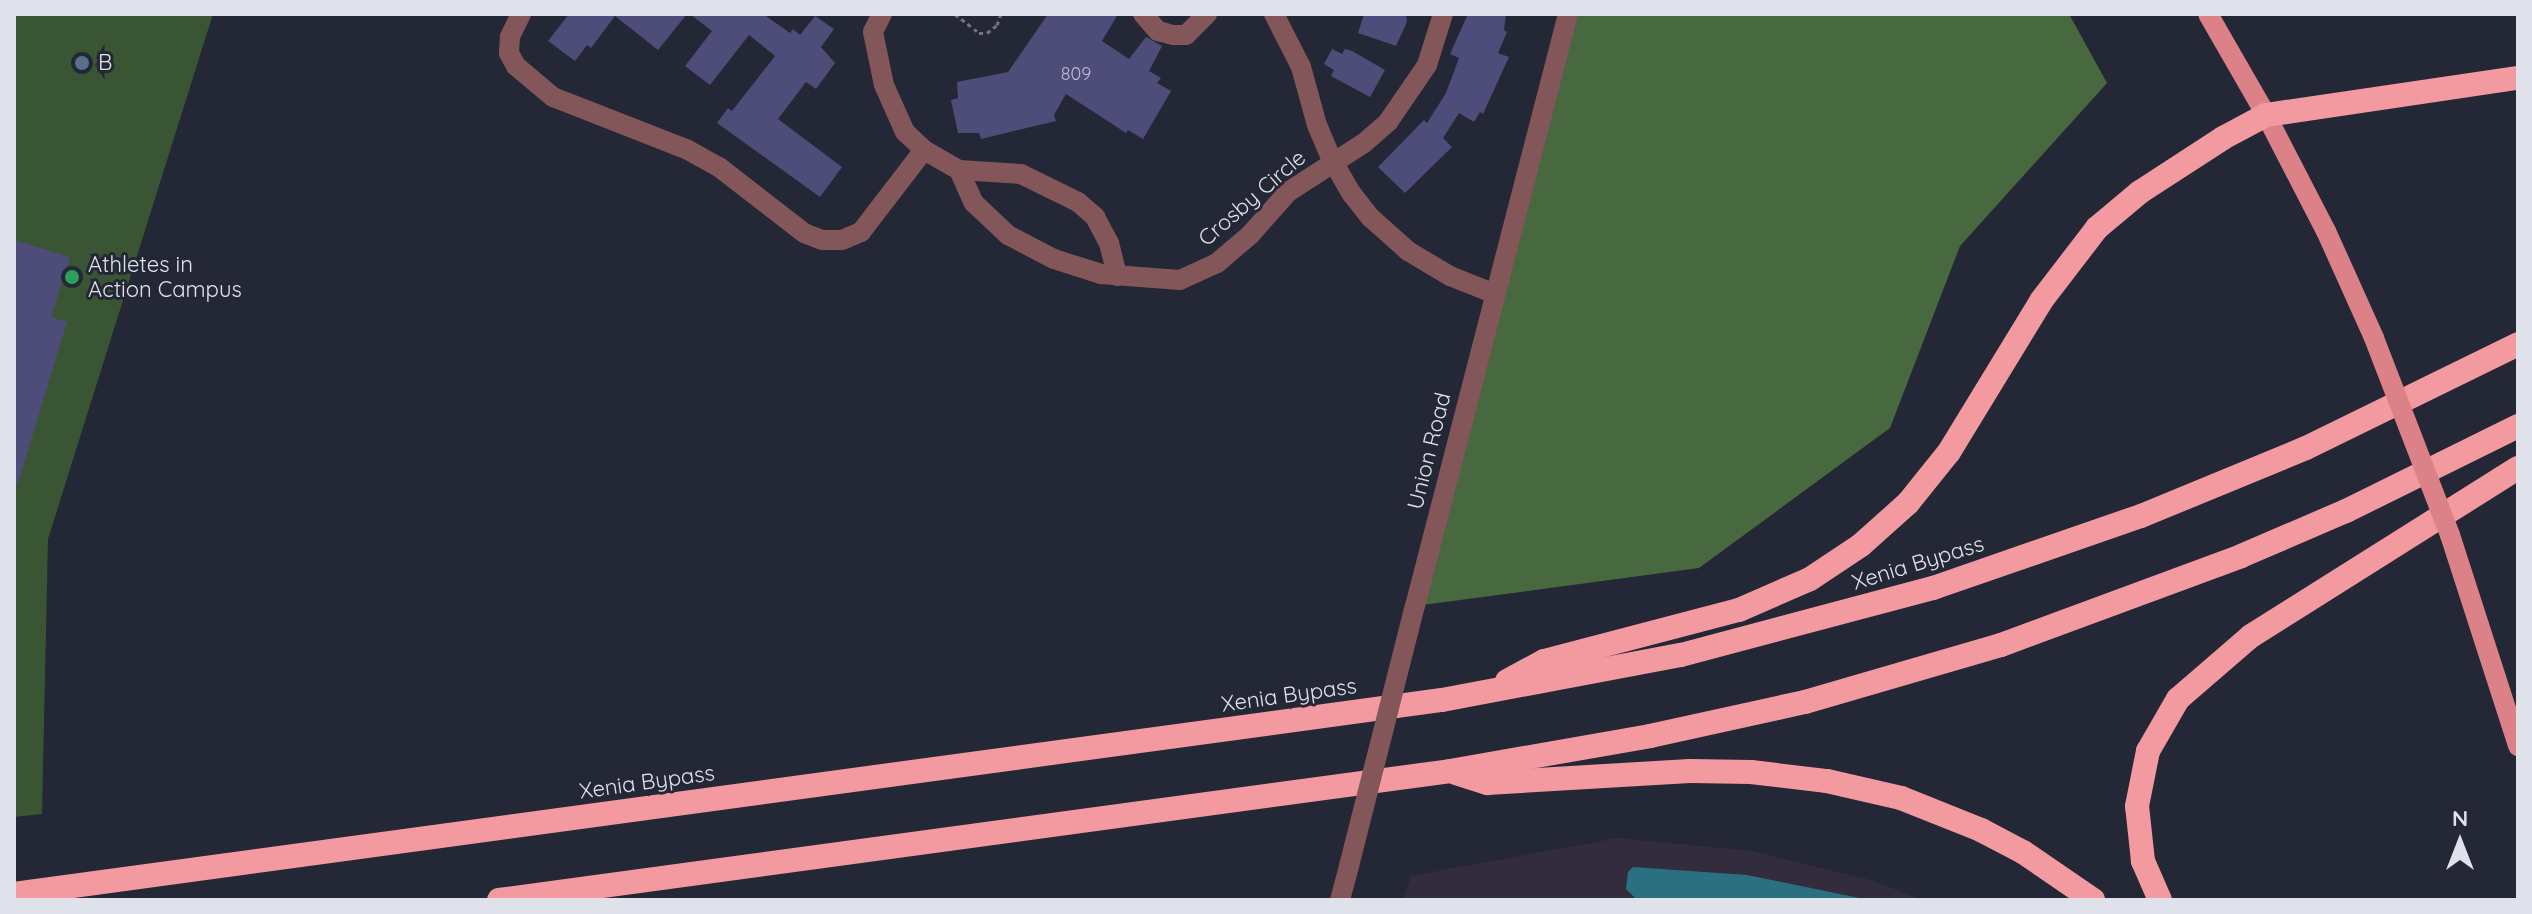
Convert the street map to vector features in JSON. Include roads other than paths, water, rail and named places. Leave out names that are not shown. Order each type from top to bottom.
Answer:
[{"type":"highway","points":[[1487,692],[1544,661],[1739,610],[1810,579],[1861,545],[1908,503],[1949,452],[2041,301],[2097,228],[2140,192],[2266,115],[2518,78]]},
{"type":"highway","name":"Xenia Bypass","points":[[14,894],[1487,692],[1681,655],[1933,588],[2045,551],[2306,448],[2518,344]]},
{"type":"highway","points":[[499,900],[1450,771],[1650,736],[1805,702],[2001,645],[2241,556],[2346,511],[2518,426]]},
{"type":"highway","points":[[2160,900],[2143,861],[2137,806],[2148,751],[2178,699],[2251,636],[2518,468]]},
{"type":"highway","points":[[1450,771],[1487,783],[1589,774],[1690,771],[1751,772],[1837,783],[1901,798],[1981,830],[2044,865],[2093,900]]},
{"type":"main road","points":[[2208,14],[2266,115],[2326,231],[2374,338],[2450,535],[2518,746]]},
{"type":"street","points":[[521,14],[510,37],[509,53],[516,66],[553,97],[698,155],[719,167],[804,233],[822,240],[842,240],[861,232],[924,150]]},
{"type":"street","points":[[882,14],[873,32],[884,85],[905,132],[924,150],[959,170],[1021,174],[1078,202],[1095,217],[1109,243],[1117,276]]},
{"type":"street","points":[[1143,14],[1158,31],[1173,35],[1186,35],[1207,14]]},
{"type":"street","points":[[1274,14],[1301,67],[1317,125],[1332,160],[1370,217],[1408,251],[1450,276],[1493,293]]},
{"type":"street","name":"Crosby Circle","points":[[959,170],[974,203],[1008,235],[1054,259],[1117,276],[1180,280],[1217,263],[1250,235],[1288,192],[1374,135],[1401,107],[1427,65],[1443,14]]},
{"type":"street","name":"Union Road","points":[[1340,900],[1493,293],[1568,14]]},
{"type":"water","points":[[1633,867],[1747,875],[1869,900],[1637,900],[1626,889],[1628,872]]},
{"type":"place","name":"B","points":[[82,63]]},
{"type":"place","name":"Athletes in Action Campus","points":[[72,277]]}]
